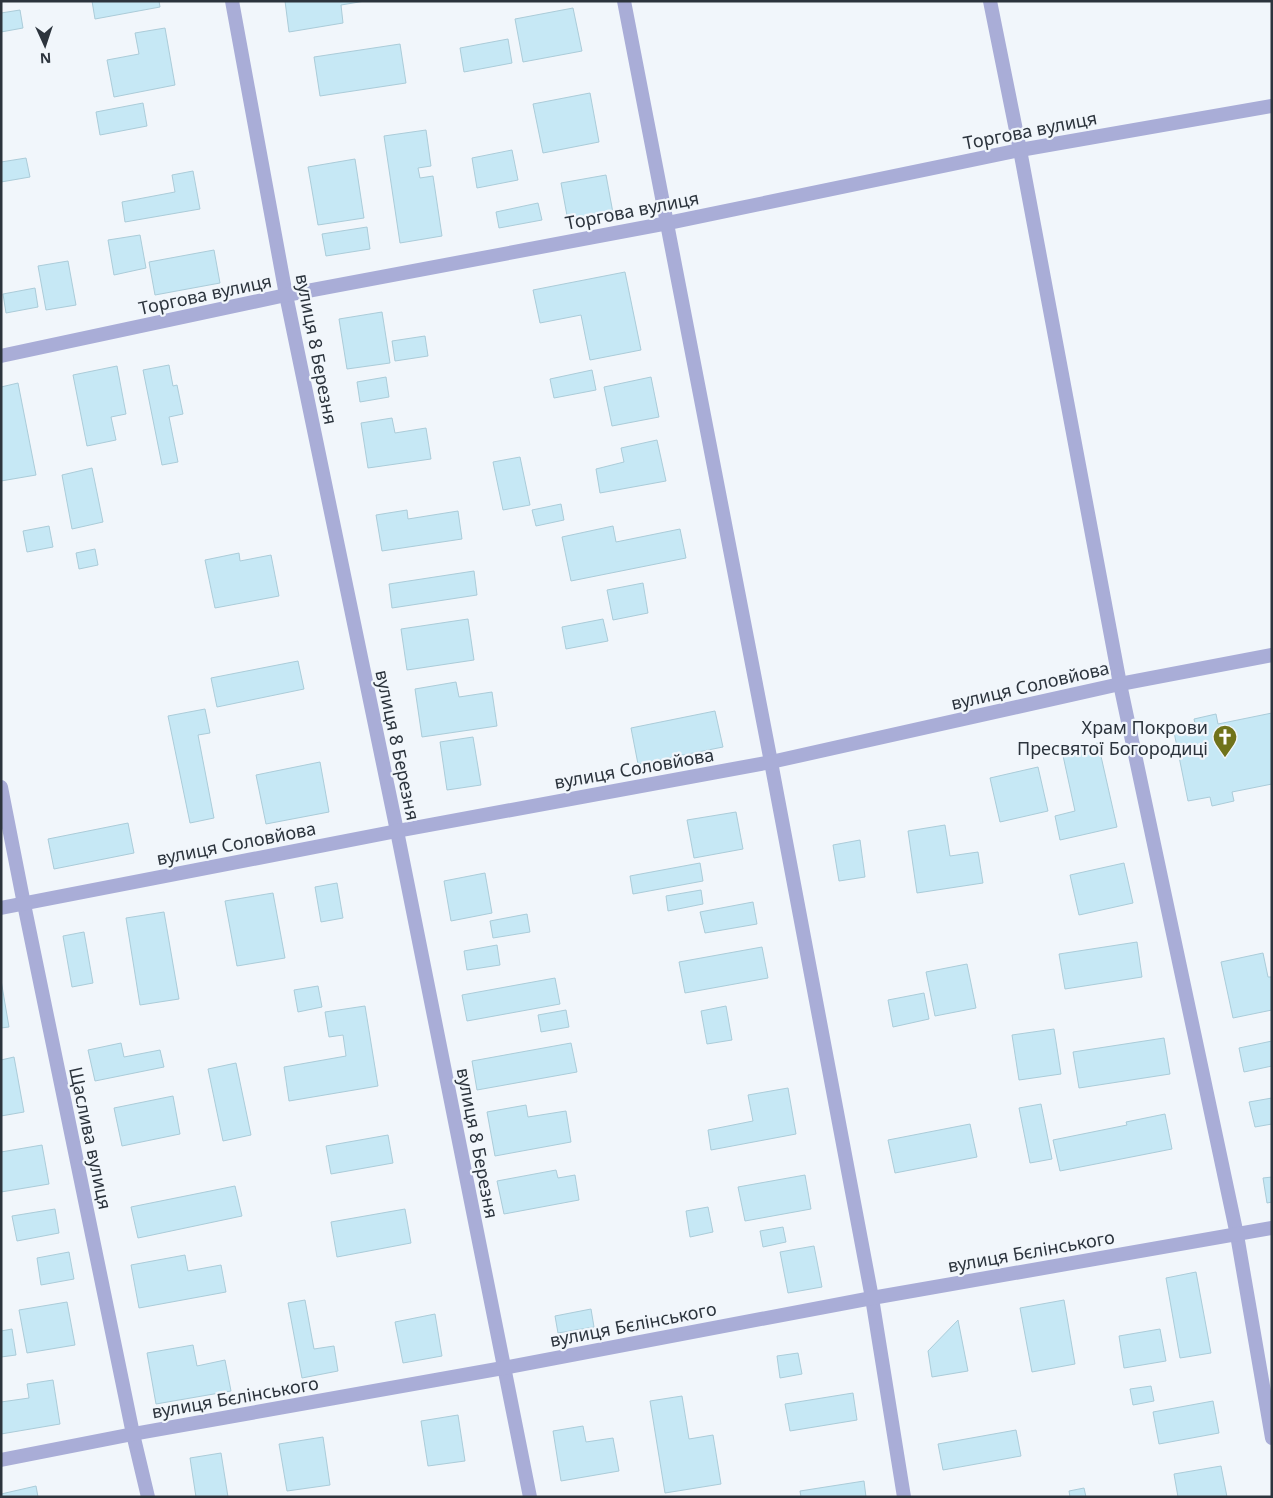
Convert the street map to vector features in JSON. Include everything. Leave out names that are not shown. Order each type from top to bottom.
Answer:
[{"type":"street","name":"вулиця 8 Березня","points":[[232,1],[286,296],[397,831],[530,1497]]},
{"type":"street","points":[[624,1],[668,223],[872,1298],[904,1497]]},
{"type":"street","points":[[990,1],[1020,150],[1120,684],[1237,1235],[1272,1438]]},
{"type":"street","name":"Торгова вулиця","points":[[1,356],[286,296],[668,223],[1020,150],[1272,106]]},
{"type":"street","name":"вулиця Соловйова","points":[[1,908],[397,831],[771,762],[1120,684],[1272,655]]},
{"type":"street","name":"Щаслива вулиця","points":[[1,787],[133,1434],[148,1497]]},
{"type":"street","name":"вулиця Бєлінського","points":[[1,1460],[872,1298],[1272,1228]]},
{"type":"building","points":[[92,1],[159,1],[160,7],[95,19]]},
{"type":"building","points":[[285,1],[365,1],[341,5],[343,23],[289,32]]},
{"type":"building","points":[[573,8],[582,51],[523,62],[515,19]]},
{"type":"building","points":[[20,10],[23,28],[1,32],[1,13]]},
{"type":"building","points":[[165,28],[175,85],[114,97],[107,60],[139,54],[135,33]]},
{"type":"building","points":[[508,39],[512,63],[464,72],[460,48]]},
{"type":"building","points":[[400,44],[406,83],[320,96],[314,57]]},
{"type":"building","points":[[590,93],[599,142],[543,153],[533,104]]},
{"type":"building","points":[[143,103],[147,126],[100,135],[96,112]]},
{"type":"building","points":[[426,130],[431,166],[418,168],[420,178],[433,176],[442,236],[400,243],[384,136]]},
{"type":"building","points":[[512,150],[518,180],[477,188],[472,158]]},
{"type":"building","points":[[26,158],[30,177],[1,182],[1,162]]},
{"type":"building","points":[[355,159],[364,218],[318,225],[308,167]]},
{"type":"building","points":[[193,171],[200,209],[125,222],[122,202],[175,192],[172,175]]},
{"type":"building","points":[[606,175],[613,213],[568,221],[561,183]]},
{"type":"building","points":[[538,203],[542,220],[499,228],[496,212]]},
{"type":"building","points":[[367,227],[370,249],[326,256],[322,234]]},
{"type":"building","points":[[140,235],[146,268],[114,275],[108,240]]},
{"type":"building","points":[[214,250],[220,283],[155,295],[149,262]]},
{"type":"building","points":[[68,261],[76,305],[46,310],[38,266]]},
{"type":"building","points":[[625,272],[641,350],[590,360],[581,315],[540,323],[533,290]]},
{"type":"building","points":[[35,288],[38,307],[6,313],[3,294]]},
{"type":"building","points":[[382,312],[390,363],[347,369],[339,319]]},
{"type":"building","points":[[425,336],[428,356],[395,361],[392,341]]},
{"type":"building","points":[[169,365],[173,386],[177,385],[183,414],[169,417],[178,462],[162,465],[143,370]]},
{"type":"building","points":[[117,366],[126,414],[111,417],[116,440],[87,446],[73,375]]},
{"type":"building","points":[[592,370],[596,390],[554,398],[550,379]]},
{"type":"building","points":[[386,377],[389,397],[360,402],[357,382]]},
{"type":"building","points":[[651,377],[659,417],[612,426],[604,387]]},
{"type":"building","points":[[18,383],[36,475],[1,481],[1,387]]},
{"type":"building","points":[[392,418],[395,433],[426,428],[431,459],[368,468],[361,423]]},
{"type":"building","points":[[657,440],[666,481],[600,493],[596,469],[624,462],[621,448]]},
{"type":"building","points":[[520,457],[530,505],[503,510],[493,462]]},
{"type":"building","points":[[92,468],[103,522],[72,529],[62,475]]},
{"type":"building","points":[[561,504],[564,520],[536,526],[532,510]]},
{"type":"building","points":[[407,510],[408,519],[458,511],[462,539],[382,551],[376,515]]},
{"type":"building","points":[[49,526],[53,547],[27,552],[23,531]]},
{"type":"building","points":[[613,526],[616,542],[680,529],[686,558],[571,581],[562,537]]},
{"type":"building","points":[[95,549],[98,565],[79,569],[76,553]]},
{"type":"building","points":[[239,553],[240,561],[271,555],[279,596],[215,608],[205,560]]},
{"type":"building","points":[[474,571],[477,595],[392,608],[389,584]]},
{"type":"building","points":[[643,583],[648,613],[613,620],[607,590]]},
{"type":"building","points":[[468,619],[474,660],[407,670],[401,629]]},
{"type":"building","points":[[603,619],[608,641],[566,649],[562,627]]},
{"type":"building","points":[[298,661],[304,689],[217,707],[211,678]]},
{"type":"building","points":[[456,682],[459,697],[492,692],[497,726],[422,737],[415,689]]},
{"type":"building","points":[[205,709],[210,733],[198,735],[214,818],[190,823],[168,716]]},
{"type":"building","points":[[715,711],[723,747],[638,764],[631,728]]},
{"type":"building","name":"Храм Покрови Пресвятої Богородиці","points":[[1272,713],[1272,784],[1232,792],[1234,801],[1212,806],[1210,797],[1188,801],[1174,732],[1196,728],[1194,719],[1216,714],[1218,724]]},
{"type":"building","points":[[473,737],[481,785],[447,790],[440,742]]},
{"type":"building","points":[[1098,743],[1117,827],[1060,840],[1055,816],[1075,811],[1062,751]]},
{"type":"building","points":[[320,762],[329,812],[266,824],[256,775]]},
{"type":"building","points":[[1038,767],[1048,811],[1000,822],[990,778]]},
{"type":"building","points":[[736,812],[743,849],[694,858],[687,820]]},
{"type":"building","points":[[128,823],[134,853],[54,869],[48,839]]},
{"type":"building","points":[[945,825],[950,856],[978,852],[983,883],[917,893],[908,831]]},
{"type":"building","points":[[860,840],[865,877],[839,881],[833,845]]},
{"type":"building","points":[[700,863],[703,881],[633,894],[630,876]]},
{"type":"building","points":[[1124,863],[1133,903],[1079,915],[1070,875]]},
{"type":"building","points":[[485,873],[492,913],[451,921],[444,881]]},
{"type":"building","points":[[337,883],[343,918],[321,922],[315,887]]},
{"type":"building","points":[[701,890],[703,904],[668,911],[666,896]]},
{"type":"building","points":[[273,893],[285,958],[237,966],[225,901]]},
{"type":"building","points":[[753,902],[757,924],[705,933],[700,912]]},
{"type":"building","points":[[164,912],[179,999],[140,1005],[126,918]]},
{"type":"building","points":[[527,914],[530,932],[493,938],[490,921]]},
{"type":"building","points":[[84,932],[93,983],[72,987],[63,936]]},
{"type":"building","points":[[1137,942],[1142,977],[1065,989],[1059,954]]},
{"type":"building","points":[[497,945],[500,965],[467,970],[464,951]]},
{"type":"building","points":[[762,947],[768,978],[685,993],[679,962]]},
{"type":"building","points":[[1263,953],[1268,977],[1272,977],[1272,1010],[1233,1018],[1221,962]]},
{"type":"building","points":[[967,964],[976,1008],[935,1016],[926,972]]},
{"type":"building","points":[[555,978],[560,1004],[467,1021],[462,995]]},
{"type":"building","points":[[1,980],[9,1027],[1,1028]]},
{"type":"building","points":[[318,986],[322,1007],[298,1012],[294,990]]},
{"type":"building","points":[[924,993],[929,1019],[893,1027],[888,1000]]},
{"type":"building","points":[[365,1006],[378,1086],[289,1101],[284,1067],[346,1056],[343,1035],[329,1037],[325,1012]]},
{"type":"building","points":[[726,1006],[732,1040],[707,1044],[701,1011]]},
{"type":"building","points":[[566,1010],[569,1027],[541,1032],[538,1015]]},
{"type":"building","points":[[1054,1029],[1061,1074],[1019,1080],[1012,1035]]},
{"type":"building","points":[[1164,1038],[1170,1074],[1079,1088],[1073,1052]]},
{"type":"building","points":[[1272,1041],[1272,1066],[1244,1072],[1239,1048]]},
{"type":"building","points":[[121,1043],[124,1057],[160,1050],[164,1067],[95,1081],[88,1050]]},
{"type":"building","points":[[571,1043],[577,1072],[477,1090],[472,1061]]},
{"type":"building","points":[[14,1057],[24,1112],[1,1116],[1,1060]]},
{"type":"building","points":[[236,1063],[251,1135],[223,1141],[208,1069]]},
{"type":"building","points":[[788,1088],[796,1134],[711,1150],[708,1130],[753,1121],[748,1095]]},
{"type":"building","points":[[173,1096],[180,1134],[122,1146],[114,1108]]},
{"type":"building","points":[[1272,1098],[1272,1124],[1255,1127],[1249,1102]]},
{"type":"building","points":[[1041,1104],[1052,1159],[1030,1163],[1019,1108]]},
{"type":"building","points":[[526,1105],[528,1117],[566,1111],[571,1142],[495,1156],[487,1112]]},
{"type":"building","points":[[1165,1114],[1172,1149],[1060,1171],[1053,1140],[1127,1125],[1126,1122]]},
{"type":"building","points":[[970,1124],[977,1157],[895,1173],[888,1140]]},
{"type":"building","points":[[388,1135],[393,1163],[331,1174],[326,1146]]},
{"type":"building","points":[[42,1145],[49,1184],[1,1192],[1,1152]]},
{"type":"building","points":[[556,1170],[558,1178],[575,1175],[579,1200],[504,1214],[497,1181]]},
{"type":"building","points":[[805,1175],[811,1209],[745,1221],[738,1187]]},
{"type":"building","points":[[1272,1177],[1272,1202],[1267,1203],[1263,1178]]},
{"type":"building","points":[[235,1186],[242,1216],[138,1238],[131,1207]]},
{"type":"building","points":[[708,1207],[713,1232],[690,1237],[686,1211]]},
{"type":"building","points":[[55,1209],[59,1233],[17,1241],[12,1216]]},
{"type":"building","points":[[405,1209],[411,1243],[337,1257],[331,1222]]},
{"type":"building","points":[[783,1227],[786,1242],[763,1247],[760,1231]]},
{"type":"building","points":[[814,1246],[822,1287],[788,1293],[780,1252]]},
{"type":"building","points":[[69,1252],[74,1279],[41,1285],[37,1258]]},
{"type":"building","points":[[185,1255],[188,1271],[221,1265],[226,1292],[139,1308],[131,1265]]},
{"type":"building","points":[[1196,1272],[1211,1353],[1180,1358],[1166,1278]]},
{"type":"building","points":[[305,1300],[314,1349],[334,1346],[338,1371],[302,1378],[288,1303]]},
{"type":"building","points":[[1064,1300],[1075,1364],[1032,1372],[1020,1308]]},
{"type":"building","points":[[67,1302],[75,1345],[27,1353],[19,1310]]},
{"type":"building","points":[[591,1309],[594,1327],[558,1333],[555,1316]]},
{"type":"building","points":[[435,1314],[442,1356],[403,1363],[395,1322]]},
{"type":"building","points":[[958,1320],[968,1371],[932,1377],[928,1351]]},
{"type":"building","points":[[12,1329],[16,1355],[1,1357],[1,1331]]},
{"type":"building","points":[[1160,1329],[1166,1361],[1124,1368],[1119,1336]]},
{"type":"building","points":[[193,1345],[197,1366],[225,1360],[231,1391],[156,1404],[147,1353]]},
{"type":"building","points":[[798,1353],[802,1374],[780,1378],[777,1356]]},
{"type":"building","points":[[53,1380],[60,1424],[1,1434],[1,1402],[29,1398],[27,1384]]},
{"type":"building","points":[[1151,1386],[1154,1401],[1133,1405],[1130,1389]]},
{"type":"building","points":[[853,1393],[857,1420],[790,1431],[785,1404]]},
{"type":"building","points":[[682,1396],[689,1439],[713,1435],[721,1484],[665,1493],[650,1401]]},
{"type":"building","points":[[1213,1401],[1219,1433],[1159,1444],[1153,1412]]},
{"type":"building","points":[[458,1415],[465,1461],[428,1466],[421,1421]]},
{"type":"building","points":[[583,1426],[586,1442],[613,1438],[619,1471],[561,1481],[553,1431]]},
{"type":"building","points":[[1016,1430],[1021,1456],[943,1470],[938,1444]]},
{"type":"building","points":[[323,1437],[330,1485],[287,1491],[279,1444]]},
{"type":"building","points":[[221,1453],[228,1497],[196,1497],[190,1458]]},
{"type":"building","points":[[1221,1466],[1227,1497],[1178,1497],[1174,1474]]},
{"type":"building","points":[[864,1481],[866,1497],[801,1497],[800,1491]]},
{"type":"building","points":[[36,1486],[38,1497],[1,1497],[1,1494]]},
{"type":"building","points":[[1084,1488],[1086,1497],[1070,1497],[1069,1491]]},
{"type":"place","name":"Храм Покрови Пресвятої Богородиці","points":[[1225,758]]}]
